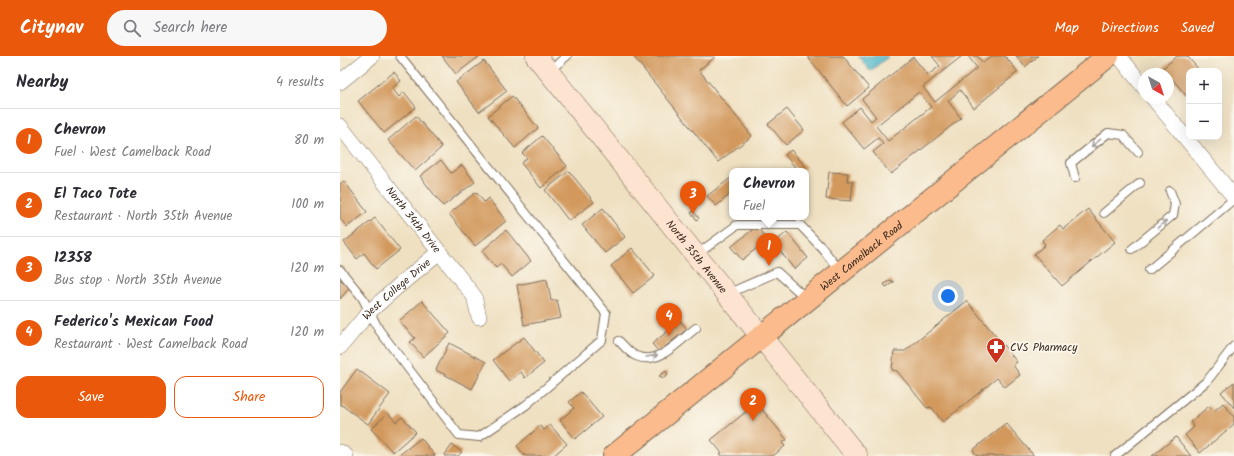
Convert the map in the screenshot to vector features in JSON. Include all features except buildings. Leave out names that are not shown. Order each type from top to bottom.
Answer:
[{"type":"main road","name":"West Camelback Road","points":[[614,456],[1108,56]]},
{"type":"main road","name":"North 35th Avenue","points":[[542,64],[857,456]]},
{"type":"street","points":[[340,82],[372,56]]},
{"type":"street","points":[[1119,56],[1138,79]]},
{"type":"street","points":[[1158,104],[1234,198]]},
{"type":"street","name":"North 34th Drive","points":[[340,126],[474,296],[479,317]]},
{"type":"street","name":"West College Drive","points":[[340,346],[369,312],[439,252]]},
{"type":"street","points":[[340,452],[346,456]]},
{"type":"lane","points":[[340,270],[362,297],[379,330],[459,435],[479,437],[526,405],[602,340],[606,313],[400,56]]},
{"type":"lane","points":[[542,64],[567,56]]},
{"type":"lane","points":[[1075,178],[1071,163],[1108,133],[1123,135],[1138,152]]},
{"type":"lane","points":[[1104,213],[1140,183]]},
{"type":"lane","points":[[1132,249],[1173,215],[1175,204],[1170,191]]},
{"type":"lane","points":[[1149,270],[1234,198]]},
{"type":"lane","points":[[696,256],[738,225],[800,225],[822,248],[841,272]]},
{"type":"lane","points":[[727,294],[777,272],[807,300]]},
{"type":"lane","points":[[619,341],[636,356],[645,358],[655,357],[666,352],[696,328]]},
{"type":"lane","points":[[1115,456],[1207,381],[1234,346]]},
{"type":"water","points":[[858,56],[887,56],[888,57],[870,71]]},
{"type":"place","name":"12358","points":[[693,214]]},
{"type":"place","name":"Chevron","points":[[769,266]]},
{"type":"place","name":"Federico's Mexican Food","points":[[669,336]]},
{"type":"place","name":"CVS Pharmacy","points":[[996,364]]},
{"type":"place","name":"El Taco Tote","points":[[753,421]]}]
